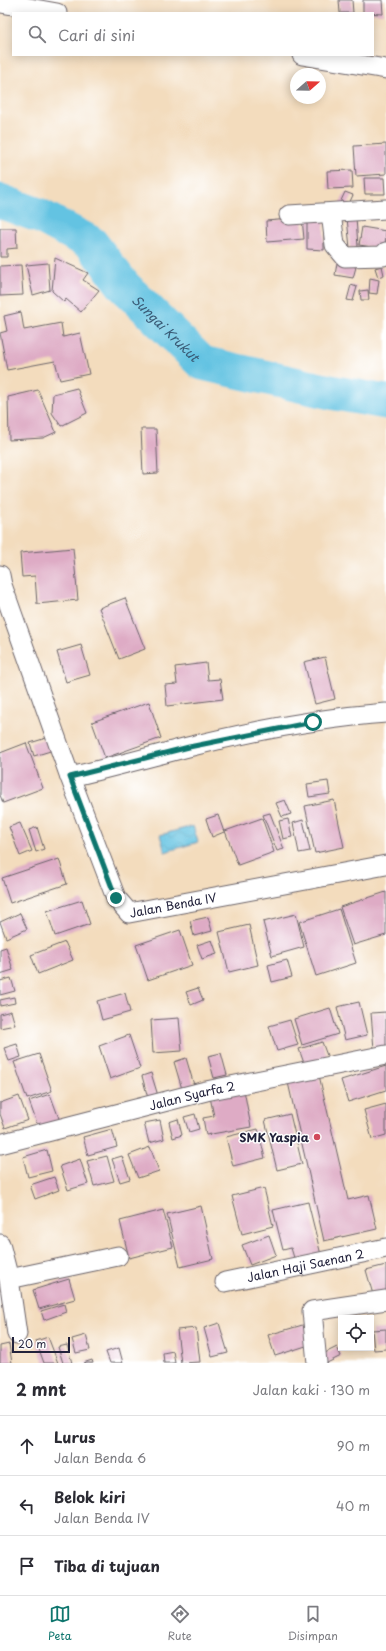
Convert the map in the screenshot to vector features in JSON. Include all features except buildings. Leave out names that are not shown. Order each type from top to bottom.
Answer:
[{"type":"street","points":[[1,2],[52,12]]},
{"type":"street","points":[[308,56],[386,69]]},
{"type":"street","points":[[290,216],[386,209]]},
{"type":"street","points":[[331,213],[335,244],[345,257],[383,256],[386,252]]},
{"type":"street","name":"Jalan Benda IV","points":[[0,575],[2,585],[70,777],[116,898],[129,914],[386,865]]},
{"type":"street","points":[[70,777],[189,747],[258,732],[313,722],[386,714]]},
{"type":"street","name":"Jalan Syarfa 2","points":[[0,1144],[206,1091],[386,1055]]},
{"type":"street","points":[[0,1244],[9,1279],[17,1334]]},
{"type":"street","name":"Jalan Haji Saenan 2","points":[[225,1282],[386,1248]]},
{"type":"street","points":[[9,1279],[118,1256]]},
{"type":"street","points":[[318,1363],[313,1311],[386,1300]]},
{"type":"water","points":[[193,826],[198,842],[165,852],[160,835]]},
{"type":"waterway","name":"Sungai Krukut","points":[[0,201],[38,215],[91,243],[124,286],[202,363],[330,392],[386,402]]},
{"type":"place","name":"SMK Yaspia","points":[[317,1137]]},
{"type":"route","points":[[116,898],[70,777],[189,747],[313,722]]}]
